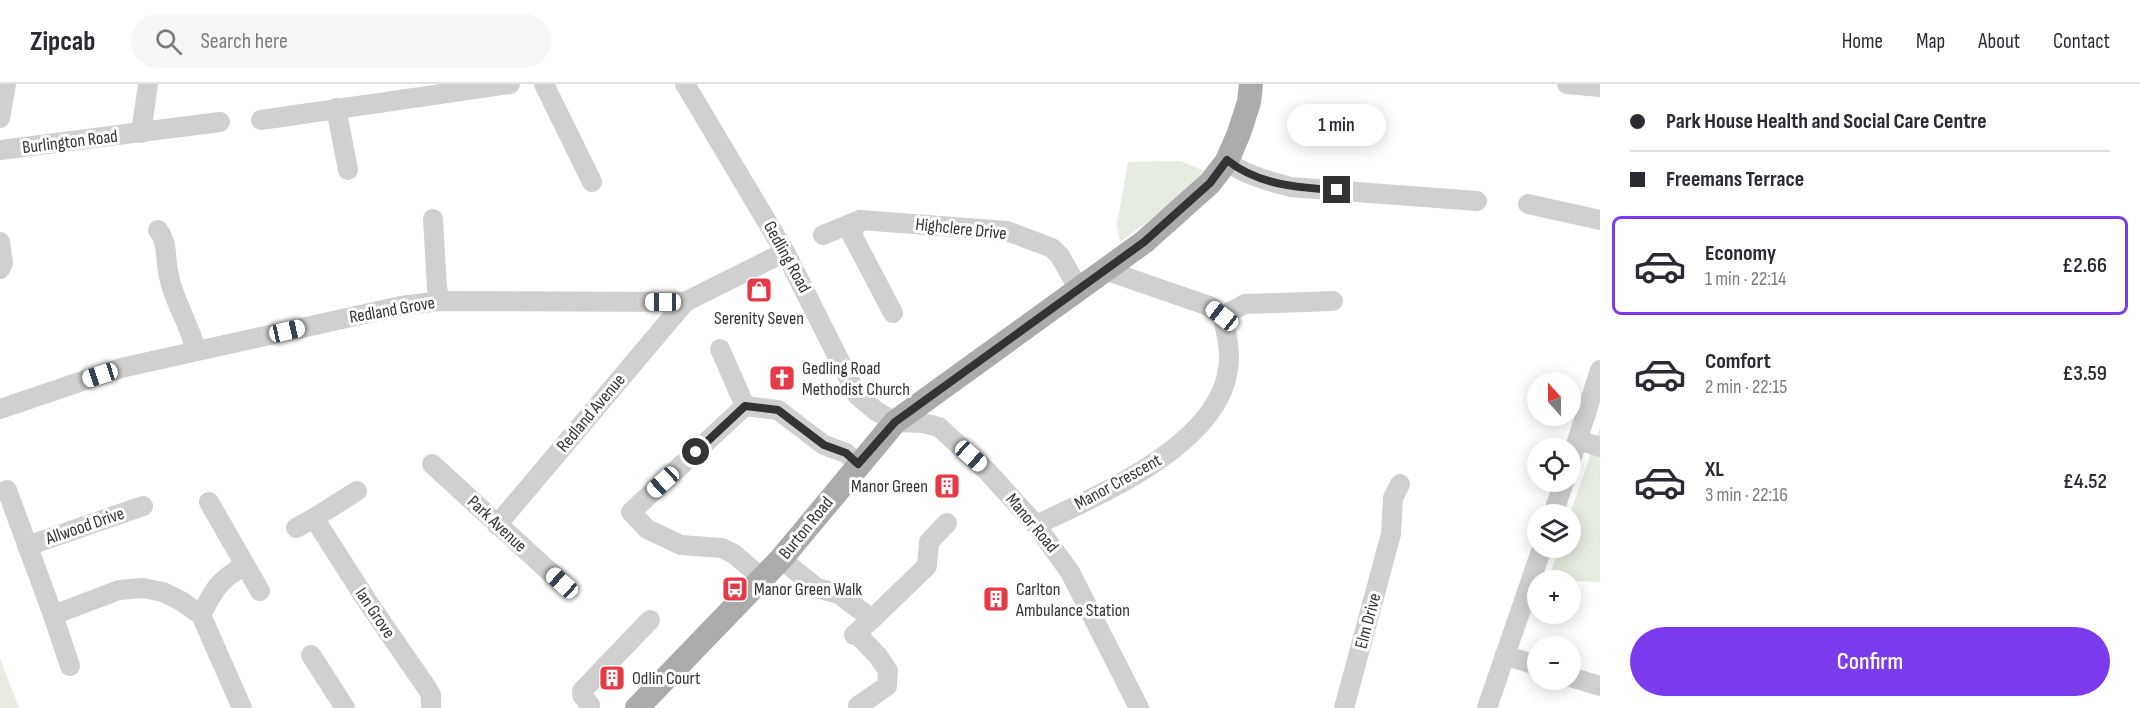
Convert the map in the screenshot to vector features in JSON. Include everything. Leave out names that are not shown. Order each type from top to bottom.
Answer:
[{"type":"main road","name":"Burton Road","points":[[637,708],[763,579],[895,422],[1144,242],[1210,183],[1227,160],[1249,102],[1251,84]]},
{"type":"street","points":[[0,117],[6,84]]},
{"type":"street","name":"Burlington Road","points":[[141,133],[148,84]]},
{"type":"street","points":[[261,120],[427,91],[510,84]]},
{"type":"street","points":[[544,84],[592,182]]},
{"type":"street","name":"Gedling Road","points":[[685,84],[785,252],[857,395],[876,411],[895,422]]},
{"type":"street","points":[[1567,84],[1600,87]]},
{"type":"street","points":[[336,108],[348,170]]},
{"type":"street","name":"Burlington Road","points":[[0,150],[220,122]]},
{"type":"street","points":[[1227,160],[1263,179],[1290,187],[1477,201]]},
{"type":"street","points":[[1528,204],[1600,220]]},
{"type":"street","points":[[433,219],[437,288],[440,301]]},
{"type":"street","points":[[860,220],[851,233],[893,313]]},
{"type":"street","name":"Highclere Drive","points":[[823,234],[860,220],[1007,231],[1052,248],[1060,256],[1078,288]]},
{"type":"street","points":[[158,230],[166,245],[171,284],[196,351]]},
{"type":"street","name":"Redland Grove","points":[[0,409],[121,368],[401,306],[440,301],[685,302],[785,252]]},
{"type":"street","points":[[1105,270],[1209,306],[1222,316],[1245,304],[1327,305]]},
{"type":"street","name":"Redland Avenue","points":[[497,525],[685,302]]},
{"type":"street","name":"Manor Crescent","points":[[1036,525],[1129,480],[1190,435],[1210,413],[1224,387],[1229,369],[1229,347],[1222,316]]},
{"type":"street","points":[[720,349],[745,406]]},
{"type":"street","points":[[1579,438],[1600,370]]},
{"type":"street","points":[[763,579],[734,554],[722,548],[681,545],[646,528],[631,512],[745,406],[778,410],[824,445],[846,453],[858,464]]},
{"type":"street","name":"Manor Road","points":[[895,422],[923,423],[939,427],[987,471],[1036,525],[1070,572],[1139,708]]},
{"type":"street","points":[[1581,441],[1600,447]]},
{"type":"street","name":"Park Avenue","points":[[432,465],[562,583]]},
{"type":"street","name":"Elm Drive","points":[[1344,708],[1391,534],[1393,498],[1400,484]]},
{"type":"street","name":"Allwood Drive","points":[[7,490],[70,666]]},
{"type":"street","points":[[296,528],[357,491]]},
{"type":"street","points":[[209,502],[260,591]]},
{"type":"street","name":"Allwood Drive","points":[[27,546],[143,506]]},
{"type":"street","name":"Ian Grove","points":[[314,518],[369,604],[427,688],[431,695],[431,708]]},
{"type":"street","points":[[858,706],[887,686],[888,671],[878,656],[855,634],[927,566],[929,542],[947,523]]},
{"type":"street","points":[[1487,708],[1539,558]]},
{"type":"street","points":[[781,559],[817,588],[839,594],[872,619]]},
{"type":"street","points":[[201,615],[212,592],[225,577],[244,566]]},
{"type":"street","points":[[53,615],[119,591],[143,588],[163,592],[201,615],[242,708]]},
{"type":"street","points":[[590,707],[582,691],[650,620]]},
{"type":"street","points":[[311,654],[345,708]]},
{"type":"street","points":[[1505,655],[1527,662]]},
{"type":"street","points":[[1581,680],[1600,686]]},
{"type":"shaded area","points":[[1180,161],[1204,171],[1175,200],[1120,242],[1117,224],[1128,162]]},
{"type":"shaded area","points":[[1600,427],[1600,582],[1581,581],[1581,570],[1551,570],[1556,558],[1581,558],[1581,504],[1573,504],[1578,492],[1581,492],[1581,482]]},
{"type":"shaded area","points":[[0,659],[19,708],[0,708]]},
{"type":"place","name":"Serenity Seven","points":[[759,290]]},
{"type":"place","name":"Gedling Road Methodist Church","points":[[782,378]]},
{"type":"place","name":"Manor Green","points":[[947,486]]},
{"type":"place","name":"Manor Green Walk","points":[[735,589]]},
{"type":"place","name":"Carlton Ambulance Station","points":[[996,599]]},
{"type":"place","name":"Odlin Court","points":[[612,678]]},
{"type":"route","points":[[696,452],[745,406],[778,410],[824,445],[846,453],[858,464],[895,422],[1144,242],[1210,183],[1227,160],[1263,179],[1290,187],[1337,190]]}]
